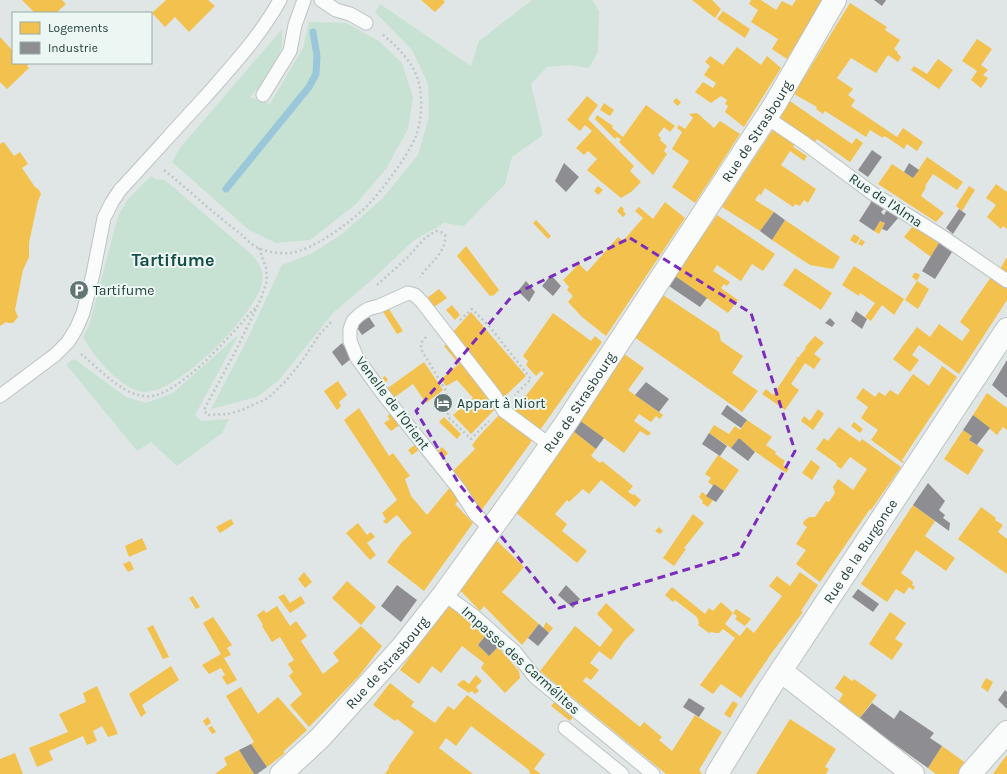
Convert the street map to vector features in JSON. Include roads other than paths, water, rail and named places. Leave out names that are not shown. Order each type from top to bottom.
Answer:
[{"type":"street","name":"Rue de Strasbourg","points":[[281,774],[320,738],[404,646],[491,529],[550,445],[766,117],[835,0]]},
{"type":"street","name":"Rue de la Burgonce","points":[[717,774],[781,671],[1007,329]]},
{"type":"street","points":[[781,671],[914,774]]},
{"type":"street","points":[[970,774],[1007,732]]},
{"type":"lane","points":[[0,396],[55,355],[68,342],[83,313],[93,274],[104,218],[112,202],[120,190],[224,76],[273,14],[280,0]]},
{"type":"lane","points":[[263,95],[290,51],[295,25],[304,0]]},
{"type":"lane","points":[[321,0],[336,10],[350,14],[366,23]]},
{"type":"lane","name":"Rue de l'Alma","points":[[766,117],[806,144],[872,193],[943,237],[1007,281]]},
{"type":"lane","name":"Venelle de l'Orient","points":[[491,529],[475,514],[459,489],[383,394],[357,358],[350,342],[350,329],[353,321],[368,309],[379,306],[408,293],[414,295],[422,302],[496,396],[502,409],[550,445]]},
{"type":"lane","name":"Impasse des Carmélites","points":[[444,594],[474,616],[515,652],[535,677],[653,774]]},
{"type":"lane","points":[[565,728],[622,774]]},
{"type":"waterway","points":[[226,189],[309,87],[316,74],[317,56],[313,32]]},
{"type":"place","name":"Tartifume","points":[[79,290]]},
{"type":"place","name":"Appart à Niort","points":[[443,403]]},
{"type":"district","name":"Tartifume","points":[[173,260]]}]
